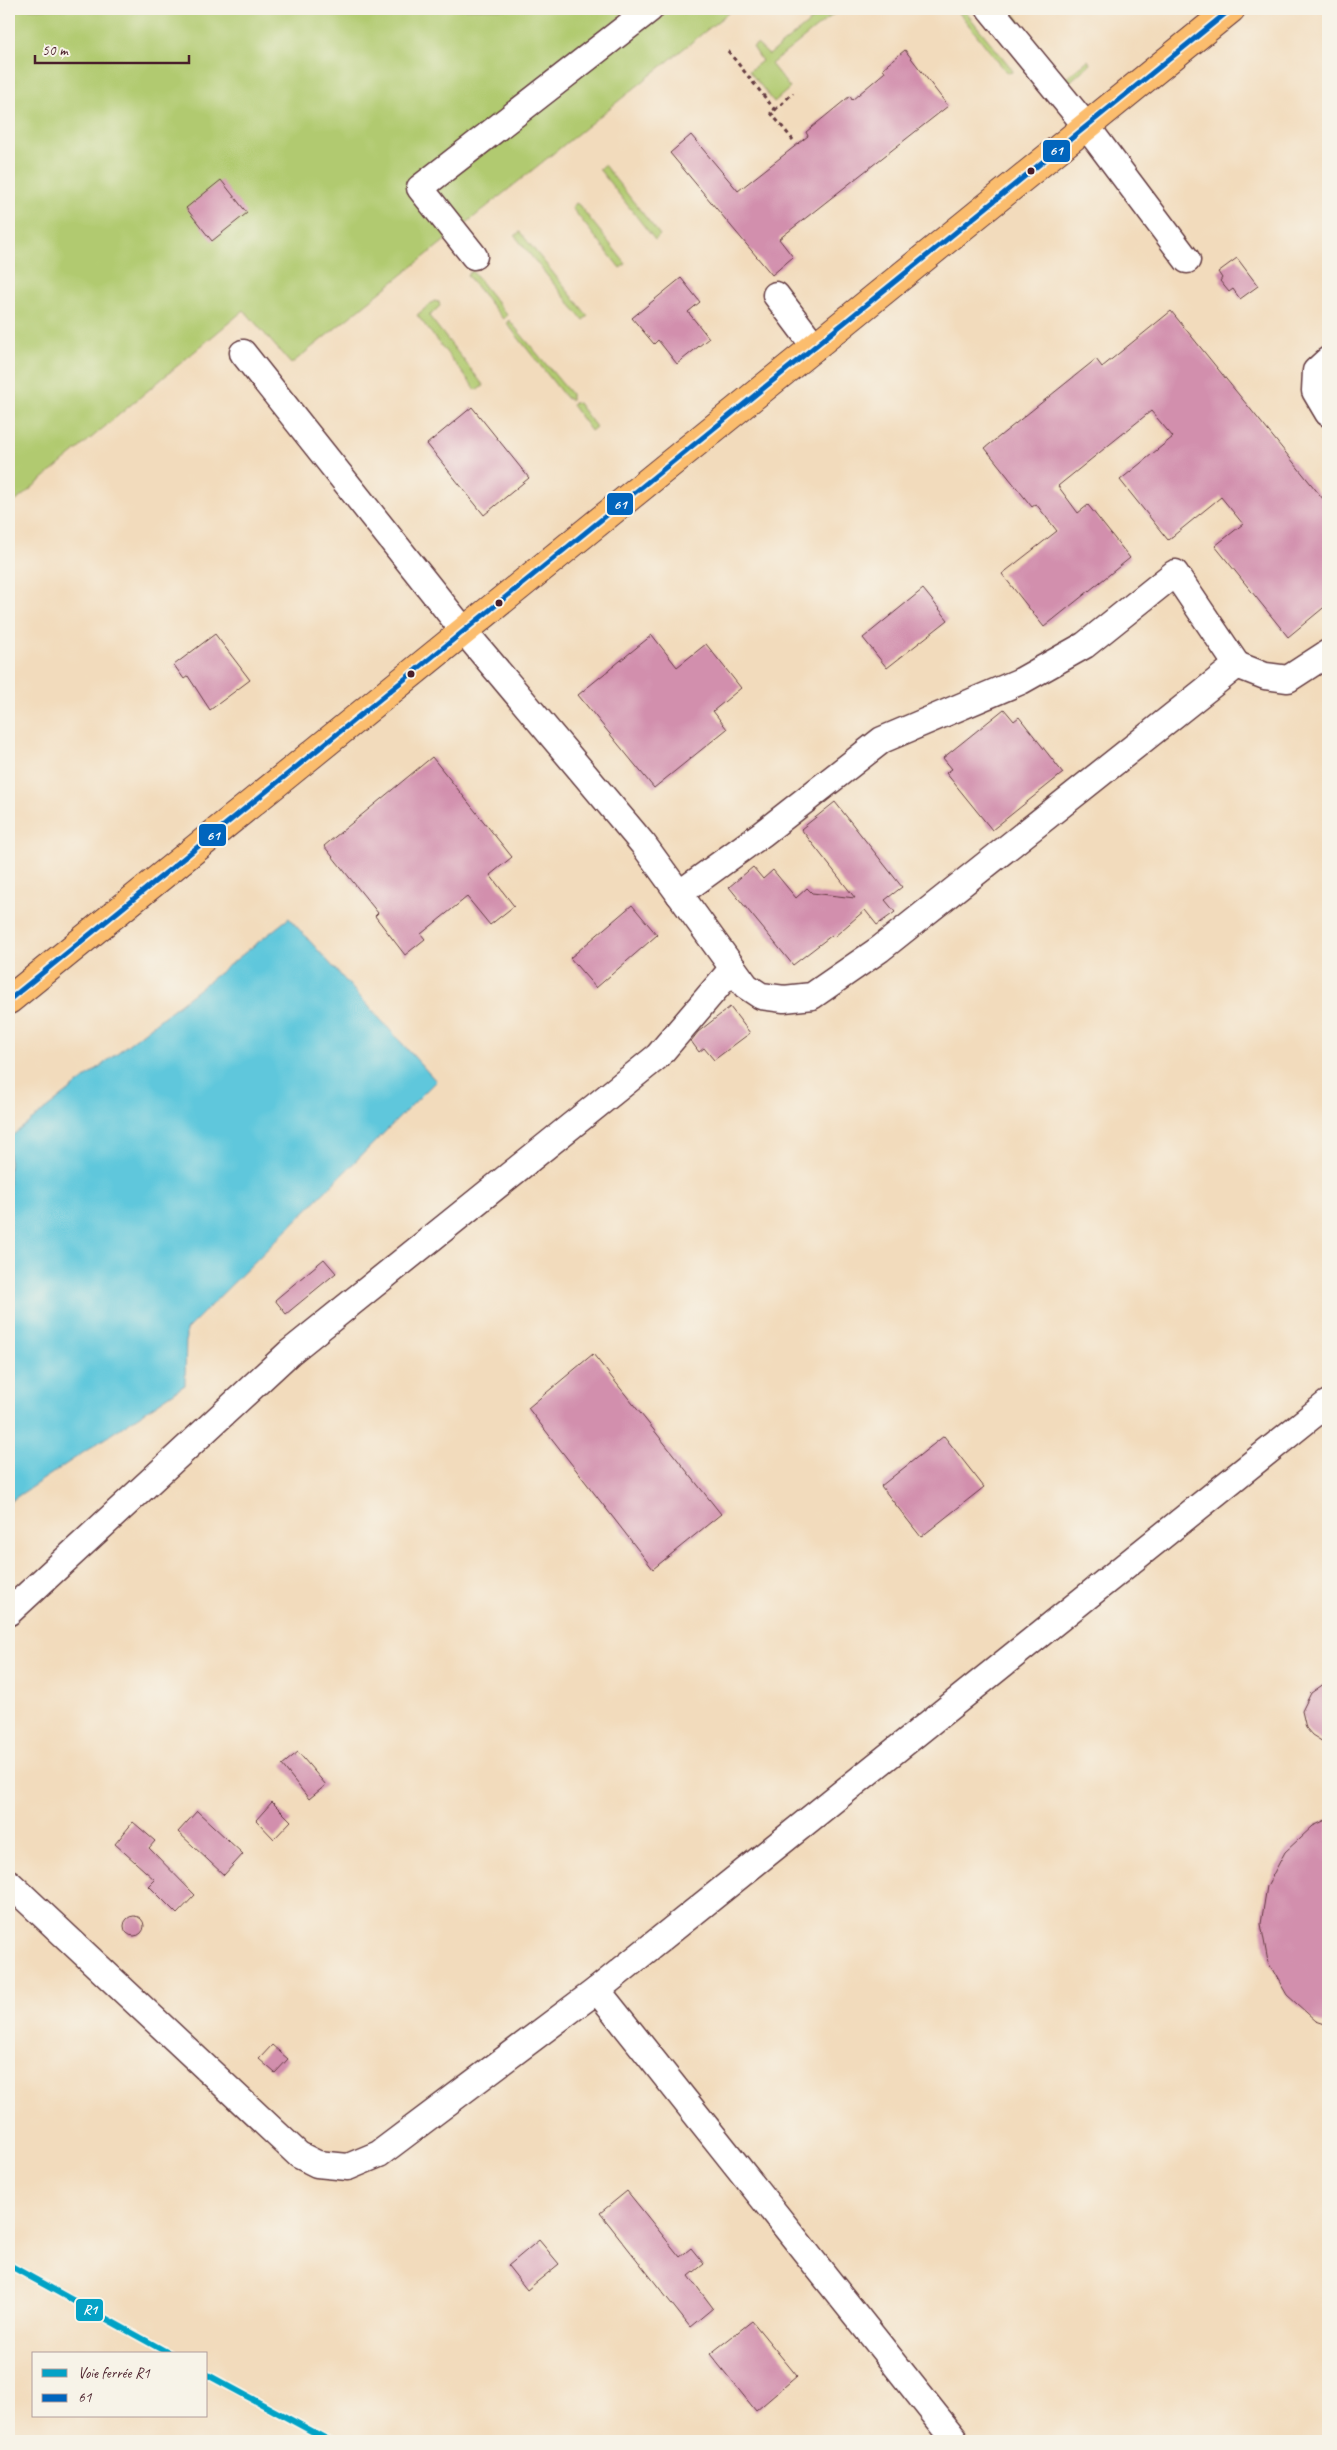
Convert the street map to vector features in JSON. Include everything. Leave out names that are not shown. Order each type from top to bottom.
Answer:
[{"type":"main road","points":[[9,1000],[1231,9]]},
{"type":"lane","points":[[474,256],[420,188],[650,9]]},
{"type":"lane","points":[[990,9],[1087,127],[1187,260]]},
{"type":"lane","points":[[776,295],[815,347]]},
{"type":"lane","points":[[243,353],[464,631],[643,844],[746,986],[761,996],[784,999],[812,996],[880,949],[1237,665]]},
{"type":"lane","points":[[1328,360],[1316,371],[1315,391],[1328,413]]},
{"type":"lane","points":[[679,894],[762,834],[882,740],[1013,685],[1085,645],[1174,573],[1237,665],[1265,676],[1288,679],[1328,652]]},
{"type":"lane","points":[[9,1612],[289,1353],[658,1056],[733,968]]},
{"type":"lane","points":[[9,1883],[298,2155],[317,2164],[348,2167],[379,2154],[597,1990],[1328,1403]]},
{"type":"lane","points":[[597,1990],[956,2441]]},
{"type":"path","points":[[728,51],[775,110]]},
{"type":"path","points":[[793,94],[770,113],[793,140]]},
{"type":"green space","points":[[9,9],[733,9],[291,364],[244,310],[9,507]]},
{"type":"green space","points":[[826,9],[840,9],[771,64],[790,88],[774,102],[749,71],[762,61],[753,47],[757,44],[769,55]]},
{"type":"green space","points":[[956,9],[963,9],[1012,69],[1012,72],[1007,73]]},
{"type":"green space","points":[[1003,9],[1010,9],[1040,46],[1039,52]]},
{"type":"green space","points":[[1088,60],[1090,64],[1066,85],[1054,67],[1066,78]]},
{"type":"green space","points":[[604,165],[660,235],[655,240],[599,169]]},
{"type":"green space","points":[[576,203],[626,264],[620,268],[572,208]]},
{"type":"green space","points":[[520,232],[588,316],[583,320],[515,236]]},
{"type":"green space","points":[[472,271],[507,315],[506,317],[503,319],[467,275]]},
{"type":"green space","points":[[434,301],[439,302],[440,306],[429,316],[484,386],[476,390],[417,315]]},
{"type":"green space","points":[[509,320],[571,394],[571,400],[566,398],[509,326],[507,322]]},
{"type":"green space","points":[[574,402],[578,403],[596,427],[591,431],[572,405]]},
{"type":"water","points":[[289,918],[436,1081],[186,1330],[185,1385],[9,1502],[9,1138]]},
{"type":"building","points":[[905,50],[948,106],[779,239],[793,257],[772,275],[670,153],[691,135],[738,191],[808,136],[806,132],[850,96],[852,100],[885,72],[883,68]]},
{"type":"building","points":[[221,180],[247,213],[212,241],[186,208]]},
{"type":"building","points":[[1237,258],[1258,286],[1240,299],[1233,289],[1229,292],[1220,281],[1222,278],[1218,272]]},
{"type":"building","points":[[681,278],[700,302],[688,312],[709,338],[677,364],[658,340],[654,344],[632,318]]},
{"type":"building","points":[[1171,311],[1328,505],[1328,604],[1288,637],[1215,546],[1243,524],[1221,497],[1168,540],[1120,480],[1173,437],[1151,411],[1058,486],[1078,513],[1088,505],[1130,558],[1044,627],[1002,574],[1057,531],[1036,504],[1032,507],[985,448],[1096,359],[1102,367]]},
{"type":"building","points":[[472,407],[529,478],[484,515],[427,444]]},
{"type":"building","points":[[923,589],[948,620],[887,668],[863,638]]},
{"type":"building","points":[[215,634],[250,680],[210,710],[188,676],[184,679],[174,665]]},
{"type":"building","points":[[652,635],[677,667],[706,644],[741,688],[713,711],[727,729],[654,788],[578,695]]},
{"type":"building","points":[[1004,709],[1014,721],[1019,717],[1063,773],[992,830],[946,773],[952,769],[943,758]]},
{"type":"building","points":[[432,757],[512,857],[490,875],[514,906],[490,925],[467,897],[421,934],[425,939],[405,955],[375,916],[378,913],[324,846]]},
{"type":"building","points":[[835,802],[902,887],[885,900],[895,912],[877,925],[865,910],[834,937],[832,935],[793,965],[729,887],[753,867],[763,879],[773,870],[796,898],[807,888],[812,893],[855,898],[801,829]]},
{"type":"building","points":[[632,905],[657,935],[596,988],[570,958]]},
{"type":"building","points":[[730,1007],[750,1033],[714,1060],[704,1048],[699,1052],[691,1041],[698,1032]]},
{"type":"building","points":[[324,1259],[336,1273],[286,1314],[275,1300]]},
{"type":"building","points":[[593,1354],[721,1514],[653,1569],[528,1408]]},
{"type":"building","points":[[944,1436],[984,1487],[921,1537],[881,1486]]},
{"type":"building","points":[[1328,1681],[1328,1745],[1312,1735],[1306,1728],[1302,1711],[1311,1693]]},
{"type":"building","points":[[298,1752],[326,1785],[309,1799],[282,1765]]},
{"type":"building","points":[[272,1802],[291,1821],[274,1839],[256,1820]]},
{"type":"building","points":[[197,1811],[243,1854],[224,1875],[178,1832]]},
{"type":"building","points":[[1328,1819],[1328,2025],[1316,2021],[1287,1995],[1268,1962],[1261,1924],[1267,1886],[1285,1852],[1313,1826]]},
{"type":"building","points":[[133,1822],[155,1841],[149,1848],[195,1895],[177,1914],[149,1886],[155,1880],[115,1844]]},
{"type":"building","points":[[134,1916],[141,1919],[144,1926],[141,1933],[134,1936],[127,1933],[124,1926],[127,1919]]},
{"type":"building","points":[[272,2045],[288,2059],[275,2073],[259,2059]]},
{"type":"building","points":[[627,2191],[680,2257],[691,2248],[704,2264],[689,2276],[713,2308],[690,2327],[600,2213]]},
{"type":"building","points":[[539,2240],[559,2264],[527,2290],[508,2266]]},
{"type":"building","points":[[752,2321],[797,2376],[756,2411],[710,2354]]},
{"type":"rail line","name":"R1","points":[[9,2265],[166,2352]]},
{"type":"rail line","name":"R1","points":[[208,2375],[330,2441]]},
{"type":"transit line","name":"61","points":[[9,1000],[1231,9]]}]
